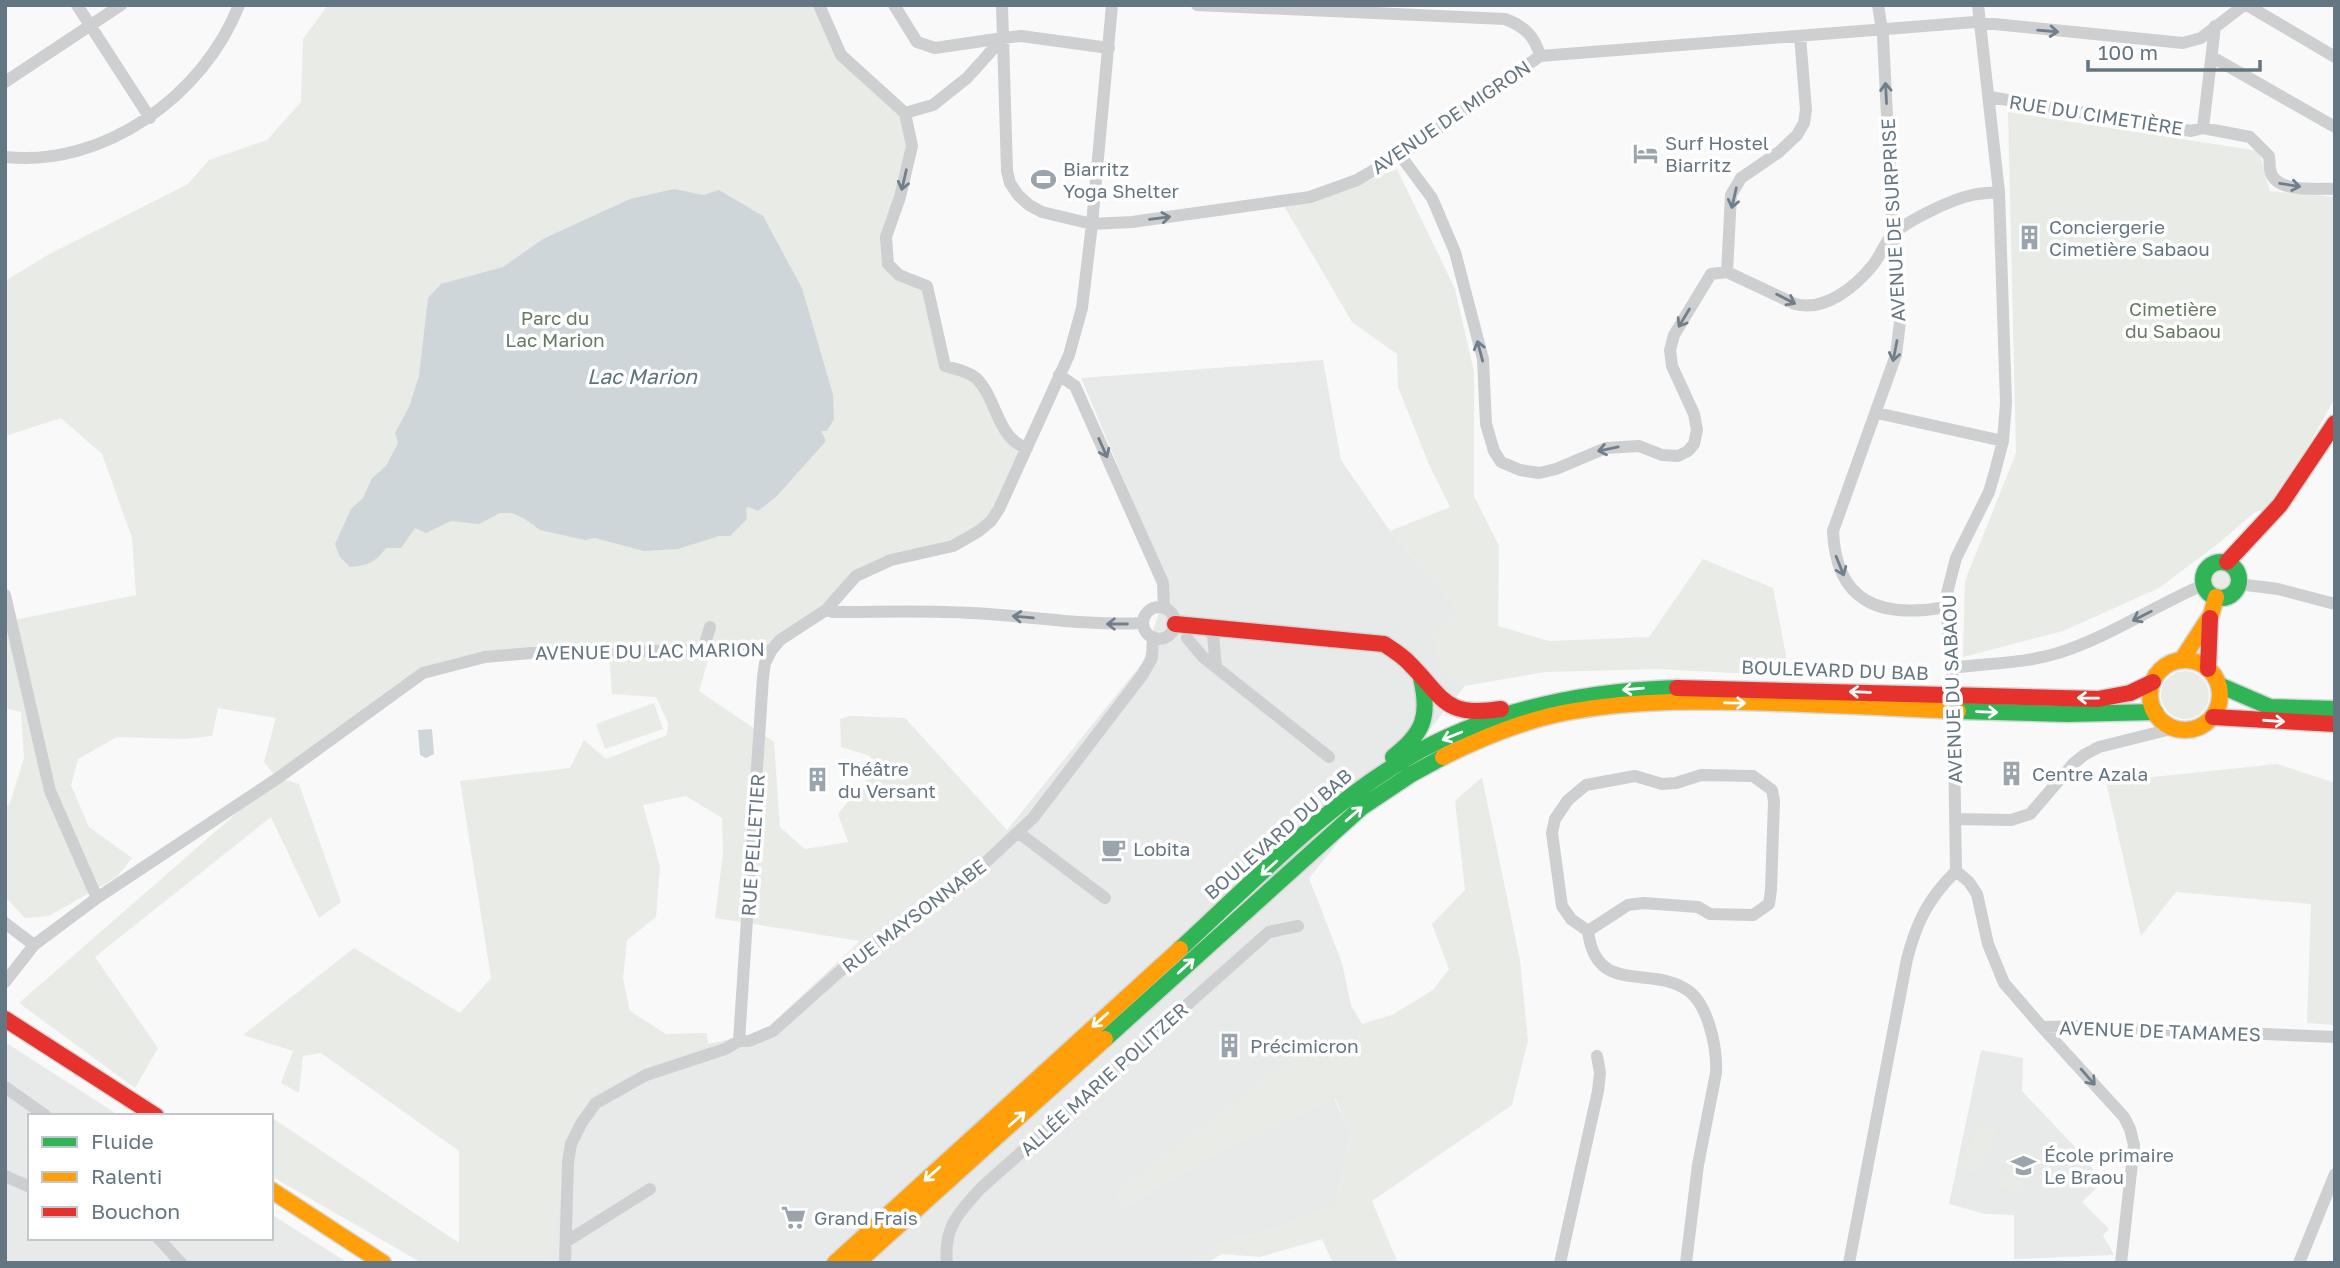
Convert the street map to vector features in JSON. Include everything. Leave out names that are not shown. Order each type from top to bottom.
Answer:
[{"type":"main road","points":[[2227,562],[2280,505],[2335,423]]},
{"type":"main road","points":[[2216,562],[2227,562],[2237,571],[2238,584],[2233,594],[2216,597],[2203,585],[2203,574],[2206,568],[2216,562]]},
{"type":"main road","points":[[2216,597],[2210,615],[2183,658],[2166,666],[2153,682],[2151,702],[2163,722],[2175,728],[2196,729],[2213,717],[2218,707],[2219,685]]},
{"type":"main road","points":[[2208,669],[2210,615]]},
{"type":"main road","points":[[1173,629],[1187,638],[1209,631]]},
{"type":"main road","points":[[1173,629],[1231,629],[1384,644],[1409,662],[1450,707],[1483,712],[1497,709],[1516,710]]},
{"type":"main road","points":[[2183,658],[2196,660],[2208,669],[2219,685],[2270,707],[2335,709]]},
{"type":"main road","points":[[1323,818],[1371,771],[1403,750],[1419,734],[1425,717],[1426,698],[1421,677]]},
{"type":"main road","name":"BOULEVARD DU BAB","points":[[835,1263],[1323,818],[1373,780],[1441,740],[1516,710],[1573,697],[1640,688],[1690,687],[2098,699],[2130,693],[2153,682]]},
{"type":"main road","name":"BOULEVARD DU BAB","points":[[857,1263],[1363,807],[1433,760],[1479,739],[1567,712],[1645,703],[1790,704],[2057,714],[2155,712]]},
{"type":"main road","points":[[2213,717],[2239,716],[2268,721],[2335,724]]},
{"type":"main road","points":[[5,1019],[153,1114]]},
{"type":"main road","points":[[273,1191],[383,1263]]},
{"type":"street","points":[[77,5],[150,118]]},
{"type":"street","points":[[5,82],[121,5]]},
{"type":"street","points":[[5,157],[19,159],[59,155],[103,142],[150,118],[190,80],[222,40],[239,5]]},
{"type":"street","points":[[818,5],[841,55],[905,113],[912,146],[900,197],[886,237],[888,264],[899,275],[927,286],[945,366],[965,372],[976,379],[1009,437],[1019,446],[1027,448]]},
{"type":"street","points":[[894,5],[917,42],[935,48],[1021,36],[1109,48]]},
{"type":"street","name":"AVENUE DE MIGRON","points":[[1002,5],[1007,171],[1010,183],[1029,205],[1042,212],[1093,225],[1310,197],[1357,180],[1400,155],[1540,56],[1980,23],[2183,43],[2201,38],[2246,5]]},
{"type":"street","name":"AVENUE DU LAC MARION","points":[[5,982],[34,945],[97,898],[278,778],[422,673],[485,657],[531,653],[771,651],[780,640],[826,610],[856,576],[891,561],[953,546],[979,531],[999,509],[1077,333],[1093,225],[1112,5]]},
{"type":"street","points":[[1196,5],[1504,19],[1519,24],[1537,41],[1540,56]]},
{"type":"street","name":"AVENUE DE SURPRISE","points":[[1878,5],[1882,30],[1900,322],[1896,355],[1833,531],[1834,552],[1840,570],[1853,592],[1872,604],[1898,610],[1920,611],[1946,607]]},
{"type":"street","name":"AVENUE DU SABAOU","points":[[1955,871],[1953,683],[1946,607],[1950,575],[1956,558],[1989,492],[2003,441],[2006,403],[1999,192],[1978,5]]},
{"type":"street","points":[[2246,5],[2335,57]]},
{"type":"street","points":[[2203,128],[2215,26]]},
{"type":"street","points":[[1727,272],[1731,195],[1741,178],[1779,152],[1797,135],[1804,124],[1806,110],[1800,36]]},
{"type":"street","points":[[905,113],[933,105],[967,78],[1003,38]]},
{"type":"street","points":[[2212,57],[2335,127]]},
{"type":"street","name":"RUE DU CIMETIÈRE","points":[[1990,97],[2191,131],[2203,128],[2250,137],[2269,156],[2270,172],[2276,182],[2284,186],[2335,189]]},
{"type":"street","points":[[1400,155],[1432,198],[1464,281],[1466,300],[1483,359],[1486,424],[1494,451],[1501,462],[1520,470],[1539,473],[1556,469],[1606,447],[1639,446],[1662,455],[1678,456],[1688,451],[1694,444],[1697,430],[1694,414],[1672,366],[1672,342],[1674,334],[1711,274],[1727,272],[1806,307],[1831,300],[1873,265],[1893,234],[1927,214],[1970,195],[1999,192]]},
{"type":"street","points":[[1059,375],[1075,386],[1163,583],[1164,608]]},
{"type":"street","points":[[1877,412],[2003,441]]},
{"type":"street","points":[[2238,584],[2278,589],[2335,604]]},
{"type":"street","points":[[1952,668],[2015,662],[2057,653],[2092,641],[2203,585]]},
{"type":"street","points":[[5,595],[50,791],[97,898]]},
{"type":"street","points":[[1164,608],[1172,614],[1173,629],[1165,637],[1153,637],[1146,632],[1143,623],[1150,610],[1164,608]]},
{"type":"street","points":[[826,610],[974,613],[1091,623],[1143,623]]},
{"type":"street","points":[[703,650],[710,627]]},
{"type":"street","points":[[1209,631],[1216,667]]},
{"type":"street","name":"RUE MAYSONNABE","points":[[565,1263],[571,1144],[596,1103],[646,1075],[773,1031],[857,956],[944,898],[1019,833],[1143,674],[1153,658],[1153,637]]},
{"type":"street","points":[[1187,638],[1203,657],[1329,757]]},
{"type":"street","name":"RUE PELLETIER","points":[[739,1041],[763,677],[765,663],[771,651]]},
{"type":"street","points":[[1956,819],[2011,820],[2030,814],[2073,764],[2099,747],[2175,728]]},
{"type":"street","points":[[1701,775],[1754,776],[1772,790],[1774,801],[1771,890],[1769,904],[1762,911],[1753,915],[1710,914],[1698,908],[1643,903],[1628,905],[1588,930],[1571,919],[1562,906],[1552,832],[1555,819],[1568,800],[1586,785],[1635,776],[1662,784],[1676,783],[1701,775]]},
{"type":"street","points":[[1019,833],[1105,898]]},
{"type":"street","points":[[1849,1263],[1915,928],[1938,889],[1955,871]]},
{"type":"street","name":"AVENUE DE TAMAMES","points":[[1955,871],[1969,882],[1976,894],[1988,944],[2004,983],[2042,1027],[2078,1026],[2335,1037]]},
{"type":"street","points":[[5,923],[34,945]]},
{"type":"street","name":"ALLÉE MARIE POLITZER","points":[[947,1263],[945,1245],[955,1216],[981,1188],[1269,932],[1298,926]]},
{"type":"street","points":[[1588,930],[1590,949],[1597,961],[1610,970],[1625,976],[1678,985],[1691,993],[1704,1009],[1717,1060],[1698,1165],[1686,1263]]},
{"type":"street","points":[[2042,1027],[2124,1118],[2130,1129],[2134,1145],[2121,1263]]},
{"type":"street","points":[[1560,1263],[1598,1091],[1600,1073],[1597,1056]]},
{"type":"street","points":[[5,1087],[43,1114]]},
{"type":"street","points":[[2299,1263],[2335,1174]]},
{"type":"street","points":[[5,1177],[28,1185]]},
{"type":"street","points":[[567,1241],[650,1189]]},
{"type":"street","points":[[160,1240],[180,1263]]},
{"type":"shaded area","points":[[1323,360],[1341,460],[1390,531],[1461,613],[1439,669],[1465,686],[1309,878],[1342,963],[1351,1005],[1362,1024],[1357,1042],[1327,1061],[1302,1049],[1240,1098],[1123,1207],[1223,1149],[1334,1099],[1351,1133],[1335,1205],[1263,1233],[1231,1239],[1192,1263],[549,1263],[568,1136],[593,1091],[647,1066],[708,1044],[763,1032],[860,941],[1007,830],[1143,662],[1168,584],[1081,378]]},
{"type":"shaded area","points":[[5,1042],[117,1114],[28,1114],[28,1240],[273,1240],[273,1215],[348,1263],[5,1263]]},
{"type":"shaded area","name":"École primaire Le Braou","points":[[1981,1050],[2023,1058],[2022,1091],[2077,1149],[2103,1182],[2082,1202],[2109,1229],[2103,1235],[2114,1255],[2014,1259],[2014,1215],[1985,1214],[1949,1204]]},
{"type":"green space","name":"Parc du Lac Marion","points":[[328,5],[819,5],[841,55],[905,113],[912,146],[886,237],[888,264],[927,286],[945,365],[976,379],[1009,437],[1027,448],[999,509],[979,531],[872,567],[771,651],[711,650],[699,691],[774,742],[780,827],[805,849],[848,842],[838,814],[861,785],[877,772],[870,756],[841,747],[840,719],[849,716],[905,718],[1007,830],[860,941],[715,918],[723,853],[722,818],[686,796],[643,805],[660,866],[656,917],[627,940],[623,979],[630,1011],[666,1034],[707,1033],[708,1044],[647,1066],[593,1091],[568,1136],[549,1263],[422,1263],[273,1177],[273,1118],[459,1243],[459,1151],[321,1053],[303,1056],[299,1093],[281,1083],[293,1051],[243,1035],[354,948],[460,1013],[491,978],[460,781],[570,768],[584,740],[606,759],[667,735],[668,723],[656,697],[612,694],[609,653],[531,653],[422,673],[279,778],[299,784],[341,902],[319,918],[271,817],[95,957],[158,1048],[135,1088],[19,1003],[277,778],[264,762],[276,718],[218,708],[212,736],[184,739],[117,737],[78,759],[71,785],[89,827],[132,858],[117,877],[49,916],[25,918],[5,897],[5,809],[10,803],[24,758],[21,712],[5,708],[5,622],[136,595],[132,538],[102,454],[61,418],[5,436],[5,281],[46,256],[188,184],[209,160],[267,140],[301,102],[303,39]]},
{"type":"green space","name":"Cimetière du Sabaou","points":[[2008,112],[2259,151],[2270,191],[2335,197],[2335,398],[2311,441],[2275,495],[2272,508],[2255,512],[2159,588],[2063,631],[1963,657],[1965,581],[2016,453]]},
{"type":"green space","points":[[1397,169],[1455,289],[1474,372],[1474,496],[1499,546],[1498,626],[1549,641],[1649,637],[1703,559],[1773,588],[1790,676],[1658,669],[1545,672],[1465,686],[1439,669],[1432,632],[1461,613],[1390,531],[1450,507],[1428,462],[1398,387],[1397,354],[1352,322],[1284,206],[1331,195]]},
{"type":"green space","points":[[2217,569],[2225,569],[2231,579],[2225,589],[2217,589],[2211,583],[2211,575]]},
{"type":"green space","points":[[2185,671],[2202,678],[2209,695],[2202,712],[2185,719],[2168,712],[2161,695],[2168,678]]},
{"type":"green space","points":[[654,703],[663,729],[605,749],[596,724]]},
{"type":"green space","points":[[2277,764],[2335,783],[2335,1025],[2307,1023],[2311,904],[2176,892],[2141,936],[2106,782]]},
{"type":"green space","points":[[1482,777],[1520,960],[1528,1041],[1512,1105],[1372,1201],[1398,1263],[1333,1263],[1322,1239],[1260,1257],[1221,1254],[1208,1263],[1192,1263],[1231,1239],[1263,1233],[1335,1204],[1351,1134],[1335,1099],[1223,1149],[1123,1207],[1114,1193],[1302,1048],[1327,1061],[1357,1042],[1362,1024],[1392,1015],[1433,990],[1449,969],[1432,924],[1465,890],[1455,801]]},
{"type":"green space","points":[[1980,1122],[1998,1130],[1978,1174],[1960,1166]]},
{"type":"green space","points":[[2023,1144],[2037,1159],[2017,1195],[1999,1185]]},
{"type":"water","name":"Lac Marion","points":[[674,189],[703,195],[719,190],[763,216],[802,288],[833,395],[834,419],[827,431],[821,431],[826,441],[776,497],[758,511],[746,508],[747,519],[730,536],[719,536],[678,549],[644,551],[595,538],[585,540],[540,530],[512,513],[500,513],[479,524],[451,521],[426,533],[415,528],[401,548],[386,548],[370,562],[350,567],[340,557],[335,544],[351,509],[363,498],[372,478],[386,466],[398,443],[395,433],[409,407],[419,376],[428,298],[441,284],[503,267],[543,239],[630,199]]},
{"type":"water","points":[[432,729],[434,754],[426,758],[420,755],[418,730]]},
{"type":"traffic: fast","points":[[2221,562],[2234,567],[2239,580],[2234,593],[2221,598],[2208,593],[2203,580],[2208,567],[2221,562]]},
{"type":"traffic: fast","points":[[1393,757],[1412,740],[1422,723],[1425,703],[1421,678]]},
{"type":"traffic: fast","points":[[2219,685],[2270,707],[2335,709]]},
{"type":"traffic: fast","points":[[1180,949],[1317,823],[1376,778],[1438,741],[1471,727],[1538,706],[1607,693],[1677,688]]},
{"type":"traffic: fast","points":[[1958,711],[2067,714],[2155,712]]},
{"type":"traffic: fast","points":[[1105,1039],[1362,807],[1443,757]]},
{"type":"traffic: slow","points":[[2183,658],[2211,615],[2216,597]]},
{"type":"traffic: slow","points":[[2185,660],[2210,670],[2220,695],[2210,720],[2185,730],[2160,720],[2150,695],[2160,670],[2185,660]]},
{"type":"traffic: slow","points":[[1443,757],[1520,724],[1568,712],[1620,705],[1724,702],[1958,711]]},
{"type":"traffic: slow","points":[[835,1263],[1180,949]]},
{"type":"traffic: slow","points":[[857,1263],[1105,1039]]},
{"type":"traffic: slow","points":[[273,1191],[383,1263]]},
{"type":"traffic: jam","points":[[2227,562],[2280,505],[2335,423]]},
{"type":"traffic: jam","points":[[2208,669],[2210,618]]},
{"type":"traffic: jam","points":[[1175,624],[1384,644],[1407,661],[1447,703],[1468,711],[1501,709]]},
{"type":"traffic: jam","points":[[1677,688],[2098,699],[2130,693],[2153,682]]},
{"type":"traffic: jam","points":[[2213,717],[2335,724]]},
{"type":"traffic: jam","points":[[5,1019],[153,1114]]},
{"type":"place","name":"Surf Hostel Biarritz","points":[[1645,154]]},
{"type":"place","name":"Biarritz Yoga Shelter","points":[[1043,180]]},
{"type":"place","name":"Conciergerie Cimetière Sabaou","points":[[2029,238]]},
{"type":"place","name":"Centre Azala","points":[[2012,774]]},
{"type":"place","name":"Théâtre du Versant","points":[[818,780]]},
{"type":"place","name":"Lobita","points":[[1113,849]]},
{"type":"place","name":"Précimicron","points":[[1230,1046]]},
{"type":"place","name":"École primaire Le Braou","points":[[2024,1166]]},
{"type":"place","name":"Grand Frais","points":[[794,1218]]}]
